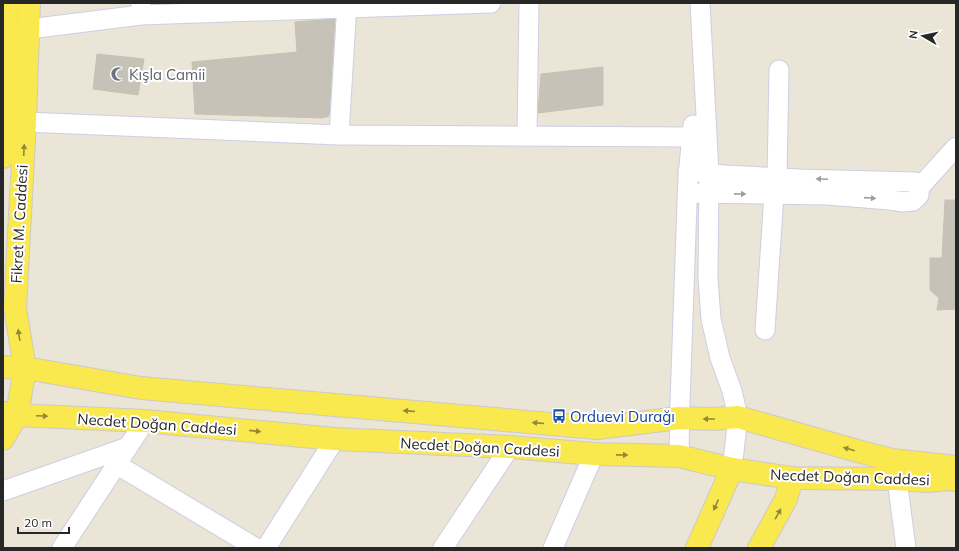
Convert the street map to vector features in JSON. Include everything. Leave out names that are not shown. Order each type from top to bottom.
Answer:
[{"type":"main road","points":[[3,157],[7,3]]},
{"type":"main road","name":"Fikret M. Caddesi","points":[[3,439],[25,368],[15,308],[25,122],[29,3]]},
{"type":"main road","points":[[3,367],[25,368],[141,388],[597,428],[679,418],[714,419],[738,417],[892,460],[956,468]]},
{"type":"main road","name":"Necdet Doğan Caddesi","points":[[10,414],[145,421],[335,439],[510,447],[594,454],[679,456],[732,469],[792,478],[897,479],[927,481],[947,479],[956,480]]},
{"type":"main road","points":[[872,455],[900,451],[956,455]]},
{"type":"main road","points":[[697,548],[732,469]]},
{"type":"main road","points":[[759,548],[786,499],[792,478]]},
{"type":"main road","points":[[927,481],[956,490]]},
{"type":"street","points":[[28,29],[141,9],[491,3]]},
{"type":"street","points":[[527,136],[529,3]]},
{"type":"street","points":[[700,3],[709,173],[708,278],[712,319],[720,358],[732,391],[738,417],[732,469]]},
{"type":"street","points":[[339,135],[346,6]]},
{"type":"street","points":[[679,456],[688,171],[703,56]]},
{"type":"street","points":[[765,330],[776,186],[779,70]]},
{"type":"street","points":[[25,122],[339,135],[692,137]]},
{"type":"street","points":[[688,171],[725,175],[827,196],[903,202],[913,201],[919,195],[919,188],[956,147]]},
{"type":"street","points":[[687,193],[709,193],[776,186]]},
{"type":"street","points":[[62,548],[145,421]]},
{"type":"street","points":[[266,548],[335,439]]},
{"type":"street","points":[[3,491],[128,447]]},
{"type":"street","points":[[443,548],[510,447]]},
{"type":"street","points":[[552,548],[594,454]]},
{"type":"street","points":[[116,464],[256,548]]},
{"type":"street","points":[[897,479],[906,548]]},
{"type":"building","points":[[335,19],[329,116],[322,118],[195,114],[192,62],[297,52],[295,22]]},
{"type":"building","name":"Kışla Camii","points":[[97,54],[144,59],[138,95],[93,89]]},
{"type":"building","points":[[603,67],[603,105],[538,113],[541,74]]},
{"type":"building","points":[[945,200],[956,200],[956,309],[937,310],[939,298],[930,290],[930,258],[942,258]]},
{"type":"place","name":"Kışla Camii","points":[[118,74]]},
{"type":"place","name":"Orduevi Durağı","points":[[559,416]]}]
